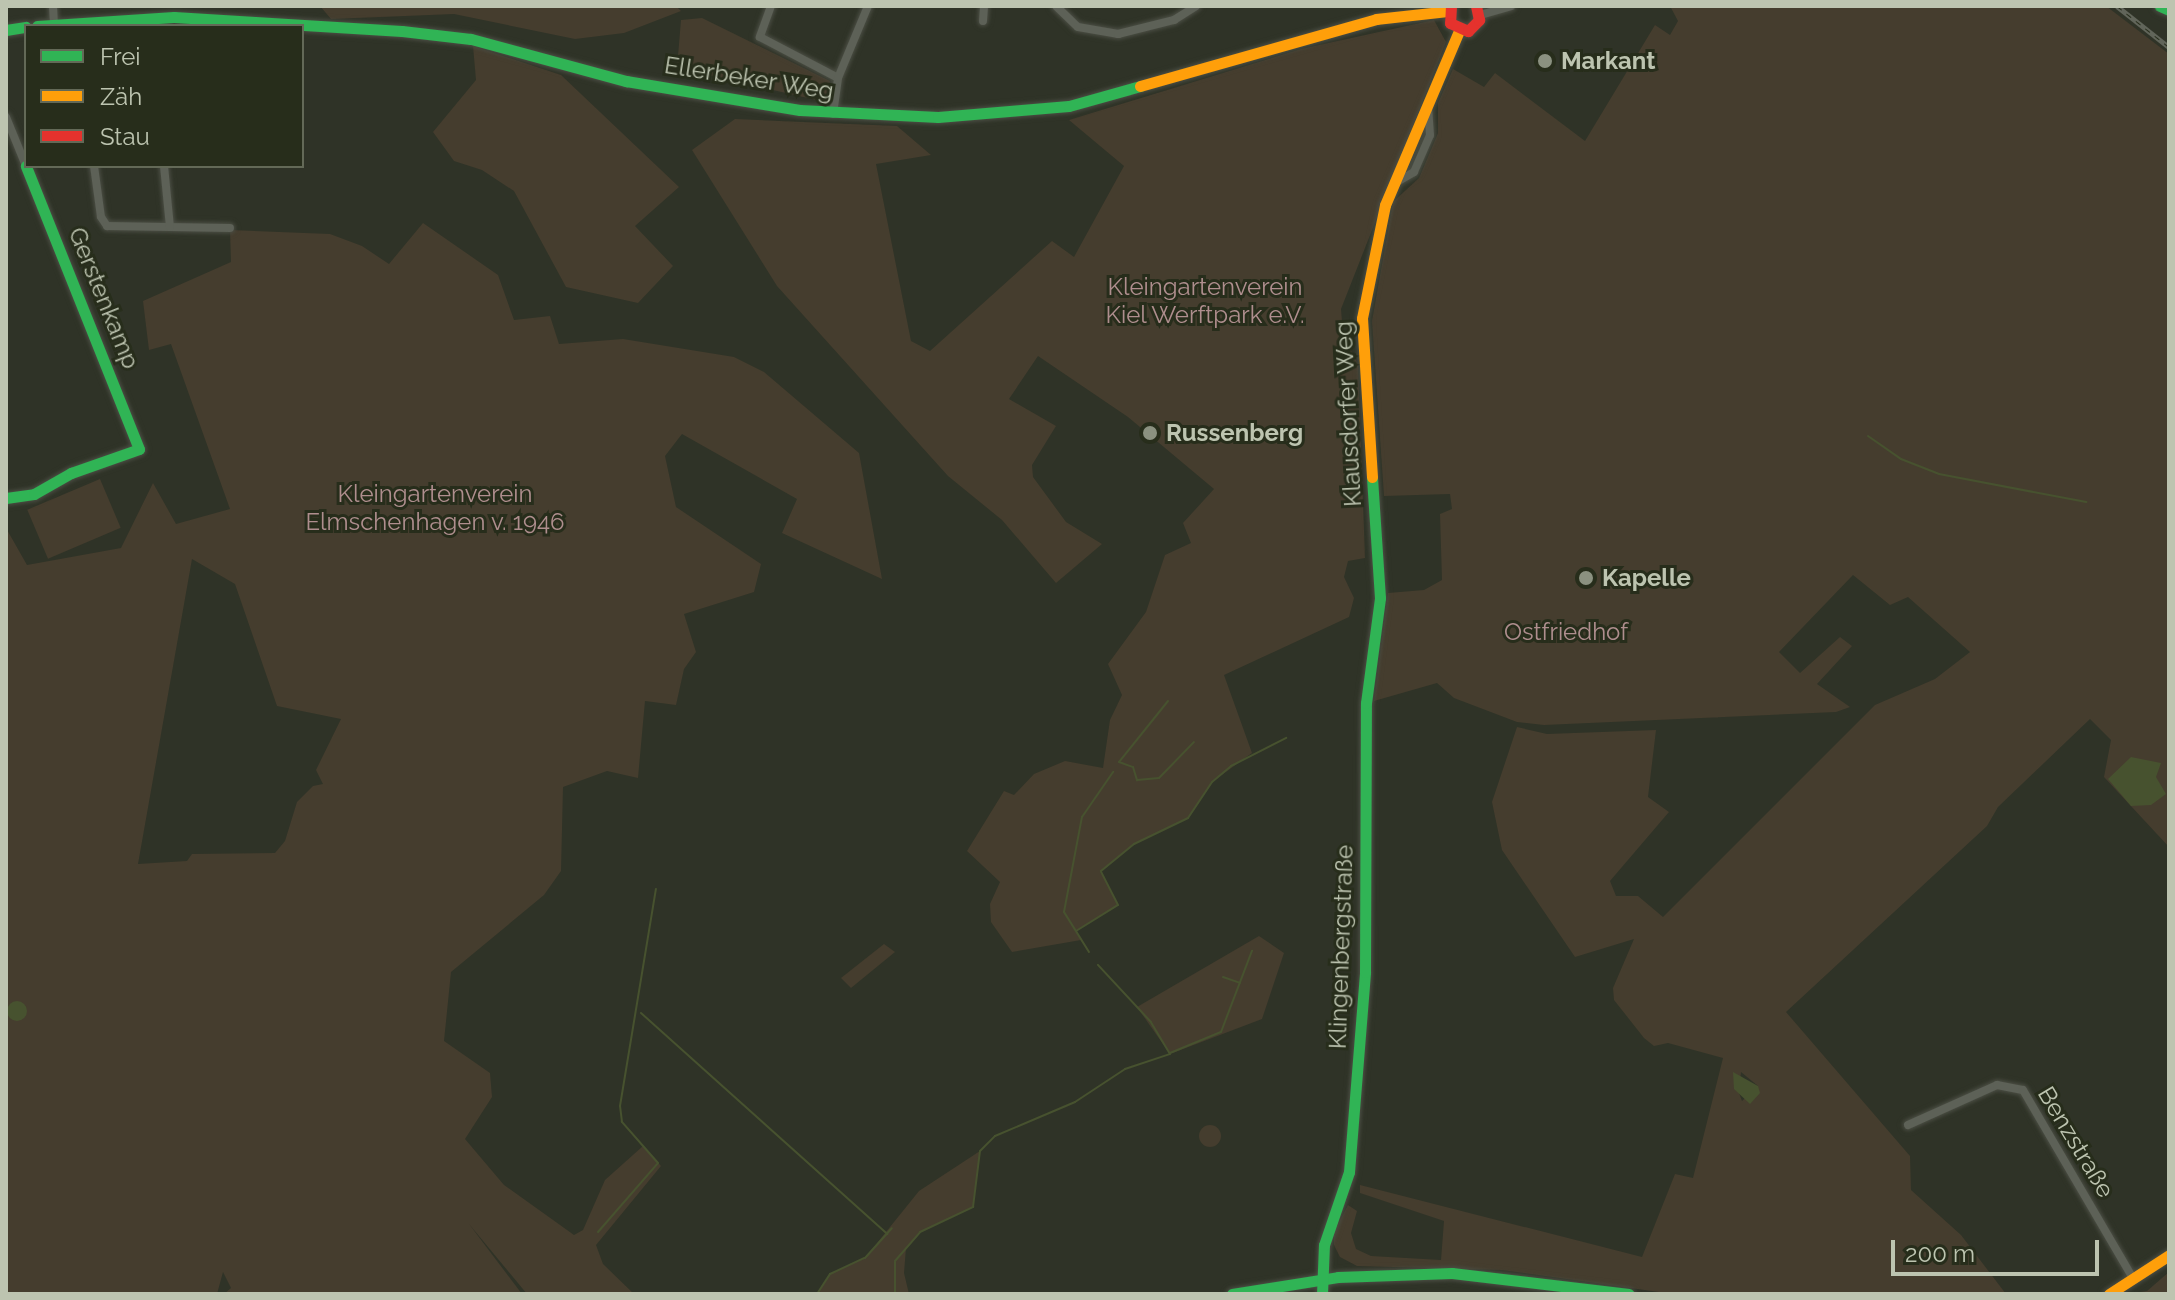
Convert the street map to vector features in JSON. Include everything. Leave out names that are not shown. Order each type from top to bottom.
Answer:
[{"type":"main road","points":[[2160,6],[2169,10]]},
{"type":"main road","points":[[1450,9],[1450,23],[1459,31],[1475,27],[1478,11]]},
{"type":"main road","name":"Ellerbeker Weg","points":[[304,25],[471,39],[626,81],[833,114],[938,117],[1038,111],[1130,92],[1376,19],[1450,9]]},
{"type":"main road","name":"Ellerbeker Weg","points":[[95,24],[219,18],[291,24]]},
{"type":"main road","name":"Klausdorfer Weg","points":[[1380,598],[1362,318],[1385,205],[1459,31]]},
{"type":"main road","name":"Gerstenkamp","points":[[6,498],[34,494],[71,473],[139,449],[27,168]]},
{"type":"main road","name":"Klingenbergstraße","points":[[1322,1294],[1324,1245],[1349,1172],[1361,1036],[1369,806],[1366,703],[1380,598]]},
{"type":"main road","points":[[2109,1294],[2169,1255]]},
{"type":"main road","points":[[1232,1294],[1322,1278],[1452,1273],[1629,1294]]},
{"type":"street","points":[[771,6],[760,37],[838,78]]},
{"type":"street","points":[[833,114],[838,78],[868,6]]},
{"type":"street","points":[[983,21],[984,6]]},
{"type":"street","points":[[1056,6],[1078,27],[1118,34],[1174,20],[1196,6]]},
{"type":"street","points":[[1478,11],[1511,6]]},
{"type":"street","name":"Gerstenkamp","points":[[6,117],[24,161]]},
{"type":"street","points":[[94,168],[101,217],[107,226],[230,228]]},
{"type":"street","points":[[164,168],[170,227]]},
{"type":"street","name":"Benzstraße","points":[[1908,1125],[1997,1085],[2023,1090],[2134,1280]]},
{"type":"green space","points":[[320,6],[676,6],[681,11],[624,33],[575,39],[454,14],[331,19]]},
{"type":"green space","name":"Ostfriedhof","points":[[1670,6],[2106,6],[2169,54],[2169,847],[2104,777],[2111,740],[2090,719],[1998,807],[1987,826],[1786,1012],[1910,1156],[1911,1190],[1961,1235],[2006,1294],[1673,1294],[1502,1270],[1357,1266],[1340,1257],[1334,1245],[1334,1232],[1348,1205],[1357,1211],[1351,1233],[1356,1249],[1371,1256],[1441,1260],[1444,1221],[1360,1193],[1360,1185],[1642,1257],[1675,1174],[1693,1178],[1723,1058],[1668,1043],[1654,1046],[1644,1038],[1614,1000],[1613,988],[1634,939],[1575,957],[1502,850],[1492,802],[1517,727],[1547,734],[1656,730],[1648,797],[1669,812],[1610,881],[1616,896],[1638,896],[1663,917],[1875,705],[1935,679],[1970,652],[1908,597],[1890,605],[1853,575],[1779,652],[1800,673],[1840,637],[1852,646],[1817,684],[1850,707],[1836,712],[1544,725],[1517,722],[1454,698],[1437,683],[1374,701],[1388,593],[1424,590],[1442,580],[1440,514],[1452,509],[1450,494],[1384,496],[1372,321],[1393,202],[1419,178],[1438,133],[1438,103],[1453,69],[1484,87],[1495,73],[1585,141],[1655,25],[1670,35],[1678,21]],"holes":[[[1741,1072],[1758,1086],[1742,1101],[1739,1093]]]},
{"type":"green space","points":[[702,18],[830,81],[825,102],[677,68],[681,20]]},
{"type":"green space","name":"Kleingartenverein Kiel Werftpark e.V.","points":[[1434,20],[1446,42],[1341,309],[1343,334],[1358,364],[1365,558],[1348,561],[1344,577],[1354,598],[1349,617],[1224,675],[1252,753],[1212,782],[1188,818],[1134,844],[1101,871],[1118,905],[1076,931],[1081,940],[1012,952],[991,922],[990,904],[1000,882],[967,851],[1004,791],[1014,795],[1034,774],[1065,761],[1103,768],[1110,720],[1122,695],[1108,664],[1146,612],[1165,555],[1191,543],[1183,523],[1214,489],[1128,417],[1038,356],[1009,399],[1056,426],[1032,465],[1033,477],[1066,522],[1102,544],[1056,583],[1002,520],[948,476],[777,286],[692,150],[735,119],[897,126],[931,155],[876,164],[911,341],[930,351],[1052,241],[1074,257],[1124,166],[1069,120],[1301,49]]},
{"type":"green space","points":[[473,46],[561,75],[679,187],[635,226],[673,266],[638,303],[566,287],[514,191],[482,170],[454,161],[433,132],[476,80]]},
{"type":"green space","name":"Kleingartenverein Elmschenhagen v. 1946","points":[[423,223],[498,275],[514,320],[550,316],[559,344],[623,339],[734,357],[764,372],[859,453],[882,579],[782,533],[797,499],[682,434],[665,456],[676,507],[761,564],[754,592],[684,614],[696,652],[684,669],[676,705],[645,701],[638,778],[607,771],[563,787],[561,871],[544,895],[451,972],[444,1041],[490,1073],[492,1097],[465,1139],[504,1185],[574,1235],[583,1230],[605,1180],[643,1146],[661,1166],[596,1245],[603,1264],[634,1294],[527,1294],[469,1224],[522,1294],[224,1294],[231,1288],[223,1272],[217,1294],[6,1294],[6,528],[27,565],[121,548],[153,483],[176,524],[230,509],[171,344],[149,350],[143,301],[231,262],[230,230],[330,234],[362,246],[389,264]],"holes":[[[192,559],[235,584],[277,706],[341,719],[316,770],[323,784],[313,786],[297,802],[285,841],[275,853],[192,854],[187,861],[138,864]]]},
{"type":"green space","points":[[100,479],[121,528],[48,559],[27,510]]},
{"type":"green space","points":[[1259,936],[1284,953],[1262,1019],[1170,1054],[1137,1007]]},
{"type":"green space","points":[[884,944],[895,952],[851,988],[841,978]]},
{"type":"green space","points":[[1206,1125],[1214,1125],[1221,1136],[1214,1147],[1206,1147],[1199,1140],[1199,1132]]},
{"type":"green space","points":[[980,1151],[973,1207],[920,1232],[906,1248],[904,1273],[909,1294],[817,1294],[830,1274],[865,1258],[919,1191]]},
{"type":"green space","points":[[2169,1272],[2169,1294],[2128,1294],[2147,1291]]},
{"type":"shaded area","points":[[2131,757],[2161,763],[2156,777],[2166,794],[2151,805],[2131,806],[2108,779]]},
{"type":"shaded area","points":[[13,1001],[21,1001],[27,1011],[21,1021],[13,1021],[7,1015],[7,1007]]},
{"type":"shaded area","points":[[1733,1072],[1758,1086],[1760,1093],[1750,1104],[1734,1089]]},
{"type":"waterway","points":[[1868,436],[1901,459],[1939,474],[2086,502]]},
{"type":"waterway","points":[[1168,701],[1119,762],[1133,767],[1137,780],[1159,778],[1194,742]]},
{"type":"waterway","points":[[1076,931],[1118,905],[1101,871],[1134,844],[1188,818],[1212,782],[1231,766],[1286,738]]},
{"type":"waterway","points":[[1089,952],[1064,912],[1082,817],[1113,772]]},
{"type":"waterway","points":[[598,1232],[658,1163],[622,1122],[620,1106],[656,889]]},
{"type":"waterway","points":[[1170,1053],[1221,1032],[1252,951]]},
{"type":"waterway","points":[[895,1294],[895,1261],[920,1232],[973,1207],[980,1151],[995,1136],[1075,1102],[1125,1069],[1170,1054],[1151,1022],[1098,965]]},
{"type":"waterway","points":[[1223,977],[1240,983]]},
{"type":"waterway","points":[[641,1013],[887,1234]]},
{"type":"waterway","points":[[817,1294],[830,1274],[865,1258],[892,1228]]},
{"type":"railway","points":[[2117,6],[2169,47]]},
{"type":"traffic: fast","points":[[2160,6],[2169,10]]},
{"type":"traffic: fast","points":[[67,24],[174,17],[288,24]]},
{"type":"traffic: fast","points":[[304,25],[471,39],[626,81],[800,110],[938,117],[1069,106],[1140,86]]},
{"type":"traffic: fast","points":[[6,30],[24,27]]},
{"type":"traffic: fast","points":[[6,498],[34,494],[71,473],[139,449],[27,168]]},
{"type":"traffic: fast","points":[[1322,1294],[1324,1245],[1349,1172],[1365,972],[1366,703],[1380,598],[1372,477]]},
{"type":"traffic: fast","points":[[1232,1294],[1338,1277],[1452,1273],[1629,1294]]},
{"type":"traffic: slow","points":[[1140,86],[1376,19],[1448,11]]},
{"type":"traffic: slow","points":[[1372,477],[1362,318],[1385,205],[1459,31]]},
{"type":"traffic: slow","points":[[2109,1294],[2169,1255]]},
{"type":"traffic: jam","points":[[1451,6],[1450,23],[1468,31],[1479,20],[1476,6]]},
{"type":"place","name":"Markant","points":[[1545,61]]},
{"type":"place","name":"Russenberg","points":[[1150,433]]},
{"type":"place","name":"Kapelle","points":[[1586,578]]}]
